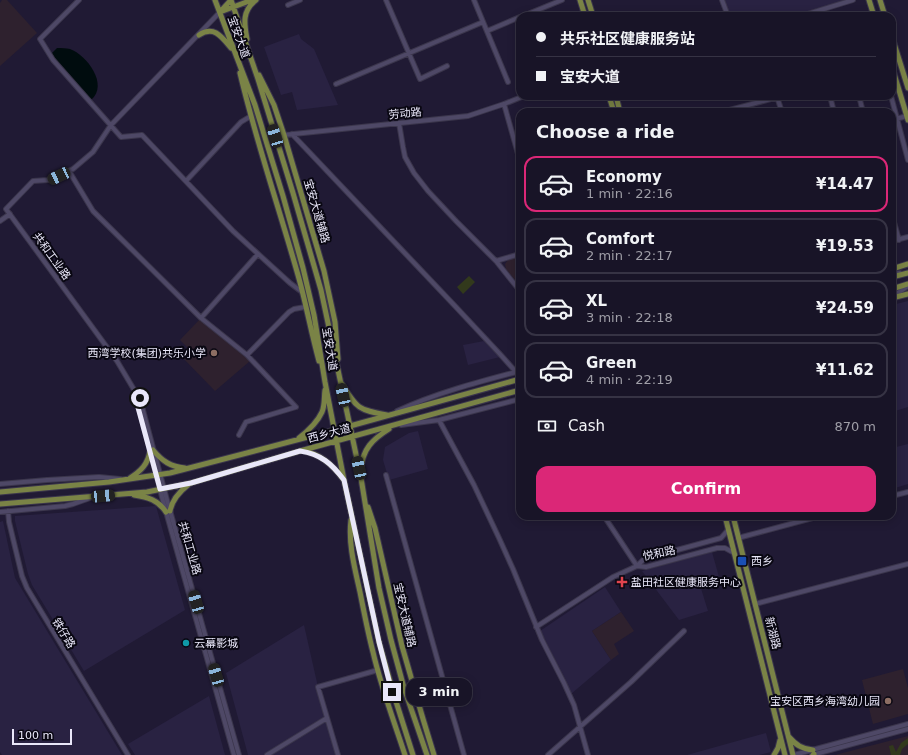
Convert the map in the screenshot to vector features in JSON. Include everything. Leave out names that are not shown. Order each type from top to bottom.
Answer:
[{"type":"main road","name":"宝安大道","points":[[215,0],[255,105],[303,268],[314,315],[344,480],[379,642],[392,692],[413,755]]},
{"type":"main road","name":"宝安大道","points":[[231,0],[258,79],[313,262],[327,319],[361,478],[379,588],[404,688],[427,755]]},
{"type":"main road","points":[[220,12],[231,0]]},
{"type":"main road","points":[[220,12],[252,0]]},
{"type":"main road","points":[[250,54],[245,19],[249,6],[256,0]]},
{"type":"main road","points":[[580,0],[584,12]]},
{"type":"main road","points":[[588,0],[592,12]]},
{"type":"main road","points":[[869,0],[873,12]]},
{"type":"main road","points":[[880,0],[884,12]]},
{"type":"main road","points":[[199,35],[206,32],[213,32],[221,36],[234,53],[251,116],[295,263],[312,337],[325,382],[324,407],[322,412],[313,426],[298,439]]},
{"type":"main road","points":[[896,50],[908,88]]},
{"type":"main road","name":"宝安大道辅路","points":[[250,54],[274,105],[324,271],[336,332],[340,380]]},
{"type":"main road","points":[[896,81],[907,118]]},
{"type":"main road","points":[[896,268],[908,264]]},
{"type":"main road","points":[[896,276],[908,272]]},
{"type":"main road","points":[[896,288],[908,285]]},
{"type":"main road","points":[[896,296],[908,294]]},
{"type":"main road","points":[[340,380],[349,396],[357,405],[368,411],[388,415]]},
{"type":"main road","name":"西乡大道","points":[[0,492],[127,480],[170,473],[516,381]]},
{"type":"main road","name":"西乡大道","points":[[0,504],[147,492],[191,483],[516,391]]},
{"type":"main road","points":[[361,478],[361,466],[364,454],[370,443],[393,426]]},
{"type":"main road","points":[[127,480],[146,465],[152,451],[166,463],[179,467],[190,468]]},
{"type":"main road","points":[[300,451],[312,453],[324,459],[333,466],[344,480]]},
{"type":"main road","name":"宝安大道辅路","points":[[361,478],[375,528],[402,646],[434,755]]},
{"type":"main road","points":[[127,494],[142,496],[156,501],[168,512],[179,492],[191,483]]},
{"type":"main road","points":[[352,517],[350,534],[353,556],[373,653],[405,755]]},
{"type":"main road","name":"新湖路","points":[[726,520],[785,755]]},
{"type":"main road","name":"新湖路","points":[[734,520],[788,737],[794,755]]},
{"type":"main road","points":[[788,737],[800,747],[813,754]]},
{"type":"main road","points":[[774,755],[778,748],[780,739]]},
{"type":"street","points":[[79,0],[40,39],[53,60],[121,137],[142,135],[233,231],[290,283],[302,292]]},
{"type":"street","points":[[288,5],[300,0]]},
{"type":"street","points":[[386,0],[420,78],[447,66]]},
{"type":"street","points":[[474,0],[508,82]]},
{"type":"street","points":[[533,12],[562,0]]},
{"type":"street","points":[[722,0],[726,12]]},
{"type":"street","points":[[814,12],[853,0]]},
{"type":"street","points":[[220,12],[110,125],[93,152],[69,171],[94,210],[202,318],[247,355],[296,407],[246,422],[239,435]]},
{"type":"street","points":[[487,31],[516,19]]},
{"type":"street","points":[[336,84],[483,22]]},
{"type":"street","name":"劳动路","points":[[284,135],[468,116],[516,99]]},
{"type":"street","points":[[736,108],[765,100]]},
{"type":"street","points":[[504,104],[516,147]]},
{"type":"street","points":[[186,181],[241,122],[251,116]]},
{"type":"street","points":[[896,119],[907,118]]},
{"type":"street","points":[[399,123],[403,147],[414,173],[446,211],[496,261],[516,286]]},
{"type":"street","points":[[896,125],[908,160]]},
{"type":"street","points":[[292,134],[516,370]]},
{"type":"street","name":"共和工业路","points":[[69,171],[48,180],[33,181],[6,209],[117,361],[136,393],[136,400],[152,451],[234,755]]},
{"type":"street","points":[[0,221],[10,214]]},
{"type":"street","points":[[896,229],[899,240]]},
{"type":"street","points":[[896,240],[908,237]]},
{"type":"street","points":[[202,318],[258,254]]},
{"type":"street","points":[[496,261],[516,255]]},
{"type":"street","points":[[896,274],[908,272]]},
{"type":"street","points":[[896,294],[908,285]]},
{"type":"street","points":[[247,355],[289,312],[305,306]]},
{"type":"street","points":[[388,415],[436,395],[516,373]]},
{"type":"street","points":[[393,426],[439,420],[516,400]]},
{"type":"street","points":[[439,420],[474,485],[513,569],[536,627],[574,705],[588,755]]},
{"type":"street","points":[[386,475],[464,755]]},
{"type":"street","points":[[0,484],[99,477],[127,480]]},
{"type":"street","points":[[896,495],[908,492]]},
{"type":"street","points":[[0,512],[65,506],[95,496]]},
{"type":"street","name":"铁仔路","points":[[8,511],[9,522],[22,576],[27,588],[128,755]]},
{"type":"street","name":"共和工业路","points":[[168,512],[239,755]]},
{"type":"street","points":[[536,627],[613,577],[637,566],[607,520]]},
{"type":"street","points":[[738,538],[805,520]]},
{"type":"street","name":"悦和路","points":[[637,566],[644,559],[721,538],[728,530]]},
{"type":"street","name":"悦和路","points":[[637,566],[646,567],[717,548],[722,548],[734,553]]},
{"type":"street","points":[[755,604],[908,564]]},
{"type":"street","points":[[548,755],[631,682],[684,632]]},
{"type":"street","points":[[338,755],[318,687],[378,670]]},
{"type":"street","points":[[267,755],[327,718]]},
{"type":"street","points":[[813,754],[908,724]]},
{"type":"street","points":[[794,755],[813,754],[908,729]]},
{"type":"shaded area","points":[[2,0],[7,0],[37,33],[0,66],[0,3]]},
{"type":"shaded area","points":[[722,0],[853,0],[814,12],[726,12]]},
{"type":"shaded area","points":[[299,34],[301,39],[314,49],[338,105],[297,110],[292,92],[281,95],[264,47]]},
{"type":"shaded area","points":[[57,48],[70,49],[77,52],[94,71],[98,87],[96,94],[91,100],[54,58],[52,53]]},
{"type":"shaded area","points":[[516,258],[516,281],[506,269],[505,264],[508,260]]},
{"type":"shaded area","points":[[908,301],[908,407],[896,411],[896,304]]},
{"type":"shaded area","name":"西湾学校(集团)共乐小学","points":[[200,319],[250,361],[215,391],[182,357],[190,350],[180,340]]},
{"type":"shaded area","points":[[484,341],[500,357],[468,365],[463,345]]},
{"type":"shaded area","points":[[418,431],[428,469],[389,480],[383,460],[385,447],[409,433]]},
{"type":"shaded area","points":[[908,444],[908,484],[896,488],[896,447]]},
{"type":"shaded area","points":[[156,506],[185,610],[84,671],[32,585],[28,574],[15,516]]},
{"type":"shaded area","points":[[3,521],[15,578],[122,755],[2,755],[0,752],[0,522]]},
{"type":"shaded area","points":[[712,552],[719,577],[699,582],[708,611],[679,620],[642,571]]},
{"type":"shaded area","points":[[605,587],[621,612],[592,631],[611,660],[571,694],[540,631]]},
{"type":"shaded area","points":[[621,612],[634,631],[614,644],[619,654],[611,660],[592,631]]},
{"type":"shaded area","points":[[304,625],[318,687],[338,755],[248,755],[226,673]]},
{"type":"shaded area","name":"宝安区西乡海湾幼儿园","points":[[903,669],[908,688],[908,714],[873,724],[862,680]]},
{"type":"shaded area","points":[[209,696],[225,755],[135,755],[128,744]]},
{"type":"shaded area","points":[[766,733],[771,752],[759,755],[687,755]]},
{"type":"shaded area","points":[[908,736],[908,755],[835,755]]},
{"type":"green space","points":[[469,276],[475,282],[463,294],[457,287]]},
{"type":"green space","points":[[908,738],[908,744],[902,749],[900,755],[891,755],[889,746],[893,745],[896,752],[901,743]]},
{"type":"place","name":"西湾学校(集团)共乐小学","points":[[214,353]]},
{"type":"place","name":"西乡","points":[[742,561]]},
{"type":"place","name":"盐田社区健康服务中心","points":[[622,582]]},
{"type":"place","name":"云幕影城","points":[[186,643]]},
{"type":"place","name":"宝安区西乡海湾幼儿园","points":[[888,701]]},
{"type":"route","points":[[140,398],[136,393],[136,400],[160,489],[191,483],[300,451],[312,453],[333,466],[344,480],[379,642],[392,692]]}]
